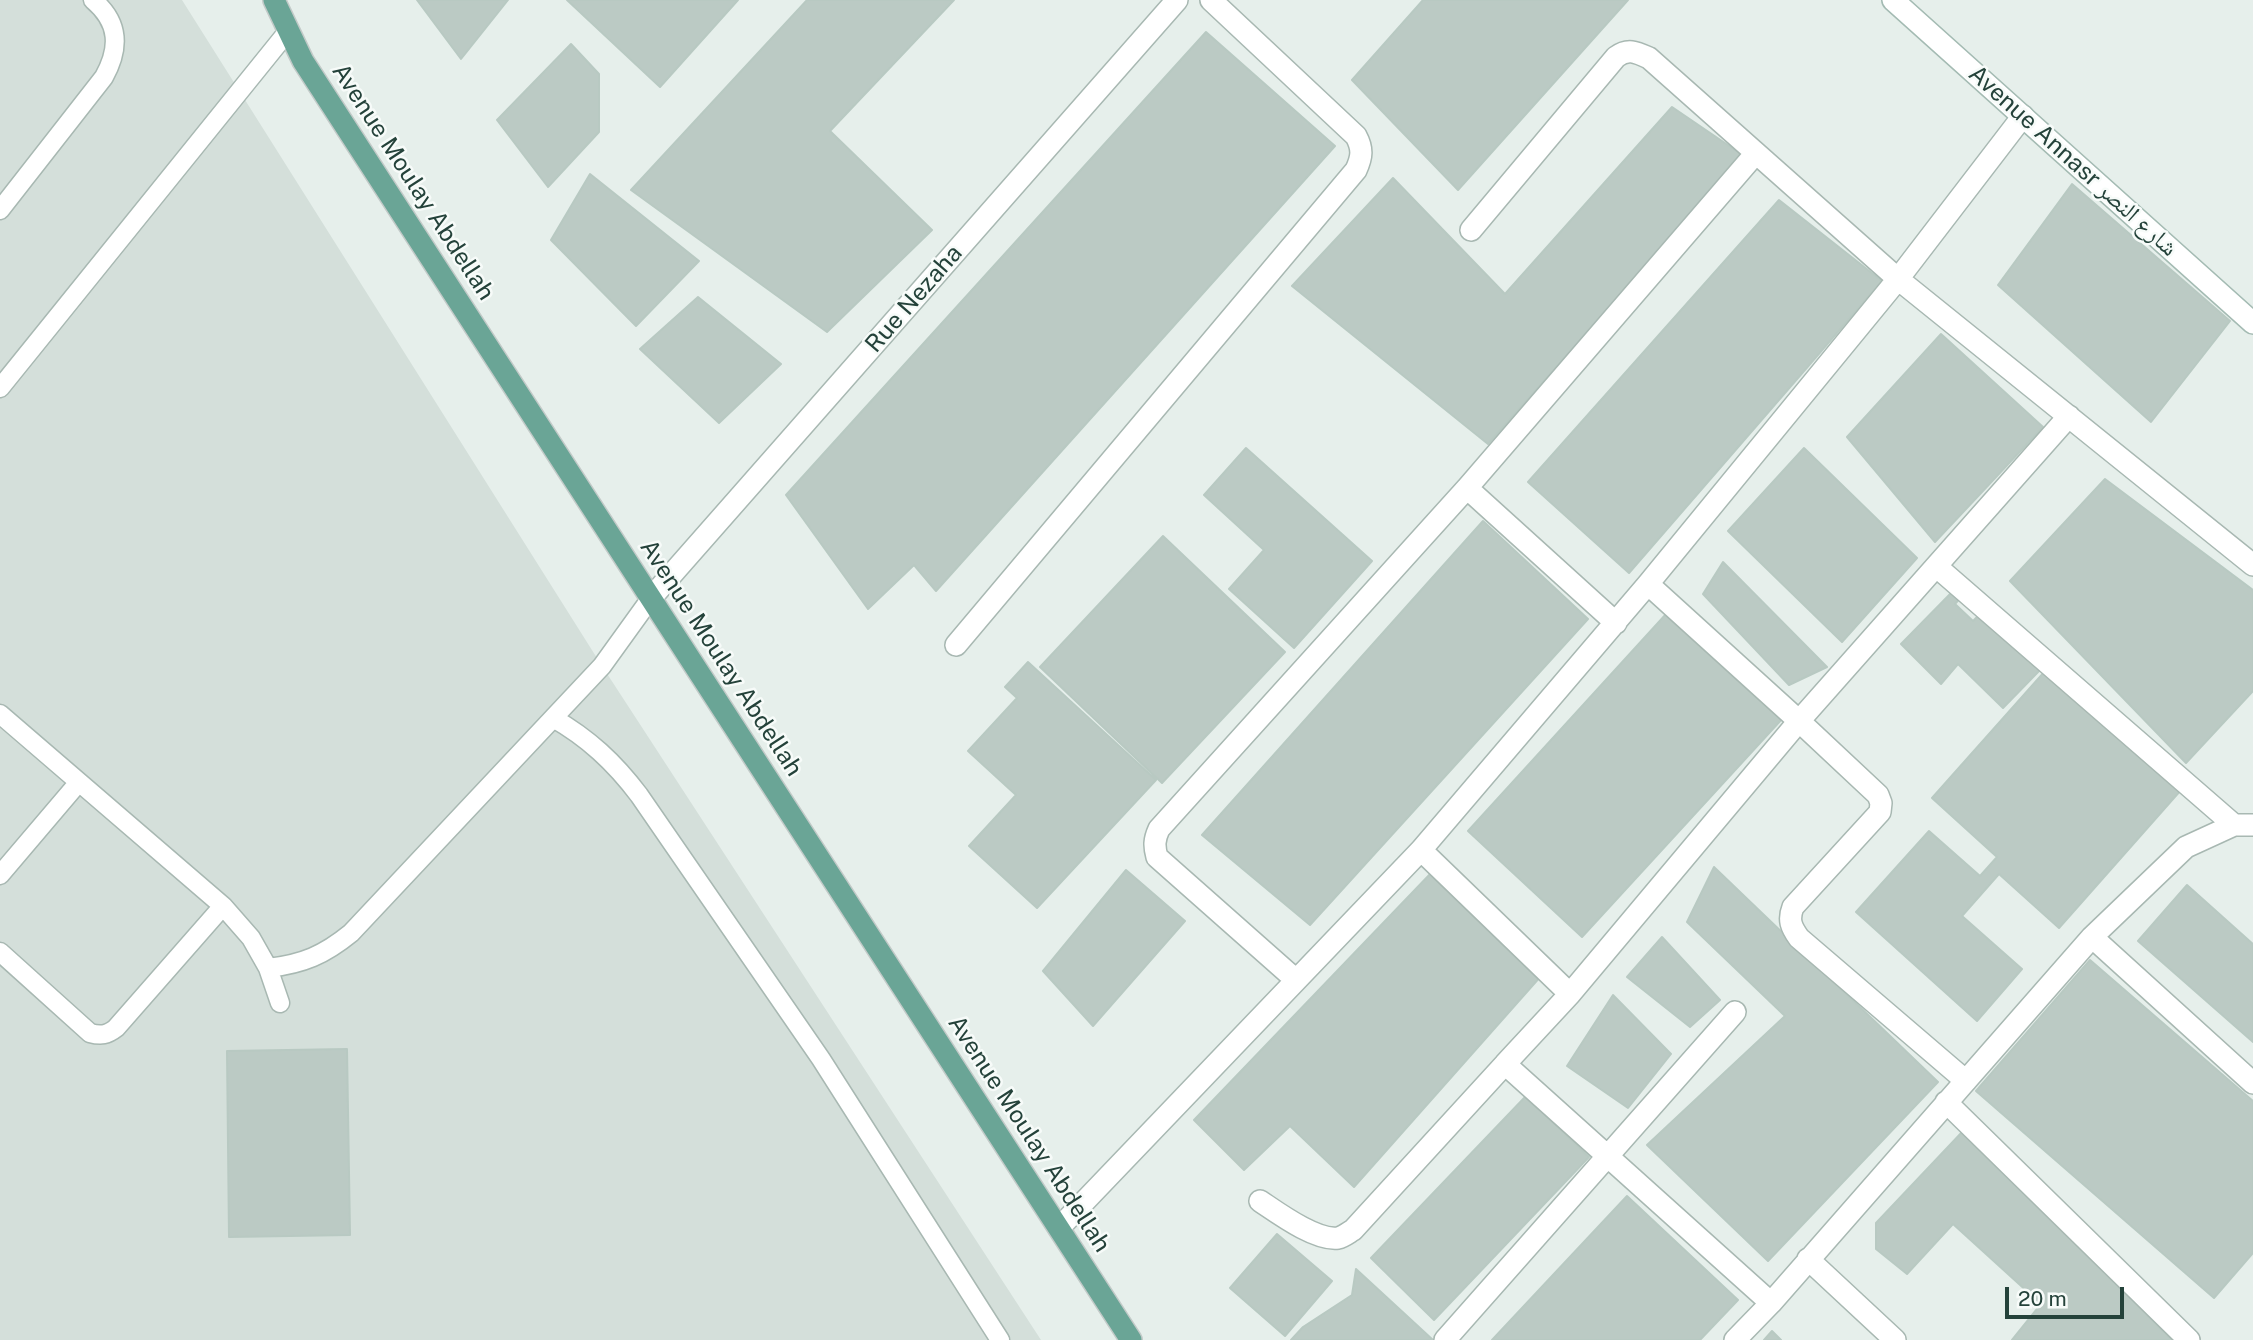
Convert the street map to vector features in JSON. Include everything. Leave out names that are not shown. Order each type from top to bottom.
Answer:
[{"type":"main road","name":"Avenue Moulay Abdellah","points":[[274,0],[303,61],[1131,1340]]},
{"type":"street","name":"Rue Nezaha","points":[[651,598],[1177,0]]},
{"type":"street","points":[[956,645],[1356,170],[1362,158],[1362,147],[1356,136],[1211,0]]},
{"type":"street","name":"Avenue Annasr شارع النصر","points":[[1893,0],[2253,323]]},
{"type":"street","points":[[1471,230],[1616,57],[1622,52],[1634,51],[1649,58],[1898,279],[2253,565]]},
{"type":"street","points":[[1059,1228],[1421,850],[1648,584],[1898,279],[2023,116]]},
{"type":"street","points":[[1296,980],[1157,857],[1154,847],[1159,829],[1467,488],[1756,153]]},
{"type":"street","points":[[1260,1201],[1294,1224],[1329,1238],[1341,1238],[1353,1230],[1570,993],[1799,720],[2069,416]]},
{"type":"street","points":[[1467,488],[1616,623]]},
{"type":"street","points":[[1735,1340],[2092,937],[2186,847],[2243,825],[1937,567]]},
{"type":"street","points":[[1648,584],[1871,787],[1881,803],[1880,812],[1793,907],[1791,927],[1799,938],[1966,1081]]},
{"type":"street","points":[[1421,850],[1570,993]]},
{"type":"street","points":[[2092,937],[2253,1083]]},
{"type":"street","points":[[1445,1340],[1735,1012]]},
{"type":"street","points":[[1505,1064],[1770,1303]]},
{"type":"street","points":[[1947,1102],[2189,1340]]},
{"type":"street","points":[[1808,1259],[1895,1340]]},
{"type":"lane","points":[[0,210],[104,77],[114,59],[116,38],[110,19],[93,0]]},
{"type":"lane","points":[[0,388],[289,30]]},
{"type":"lane","points":[[268,968],[313,958],[352,933],[602,666],[651,598]]},
{"type":"lane","points":[[0,714],[223,906],[251,938],[268,968],[279,1003]]},
{"type":"lane","points":[[552,718],[578,732],[601,751],[639,795],[821,1059],[1000,1340]]},
{"type":"lane","points":[[0,875],[79,782]]},
{"type":"lane","points":[[0,952],[90,1033],[108,1034],[223,906]]},
{"type":"shaded area","points":[[0,0],[182,0],[602,666],[1041,1340],[0,1340]]},
{"type":"building","points":[[417,0],[508,0],[461,59]]},
{"type":"building","points":[[567,0],[738,0],[660,87]]},
{"type":"building","points":[[807,0],[954,0],[830,131],[932,230],[827,332],[631,190]]},
{"type":"building","points":[[1423,0],[1628,0],[1458,190],[1352,80]]},
{"type":"building","points":[[1206,32],[1335,146],[936,591],[914,565],[868,609],[786,495]]},
{"type":"building","points":[[571,44],[599,74],[599,132],[548,187],[497,120]]},
{"type":"building","points":[[1672,107],[1744,156],[1488,444],[1292,286],[1393,178],[1505,294]]},
{"type":"building","points":[[590,174],[699,261],[636,326],[551,240]]},
{"type":"building","points":[[2072,184],[2230,321],[2151,422],[1998,285]]},
{"type":"building","points":[[1779,200],[1882,281],[1629,573],[1528,482]]},
{"type":"building","points":[[698,297],[781,364],[719,423],[640,349]]},
{"type":"building","points":[[1941,334],[2043,427],[1935,542],[1847,437]]},
{"type":"building","points":[[1246,448],[1372,561],[1294,648],[1229,589],[1264,550],[1204,495]]},
{"type":"building","points":[[1804,448],[1917,558],[1842,642],[1728,531]]},
{"type":"building","points":[[2105,479],[2253,590],[2253,691],[2186,763],[2010,581]]},
{"type":"building","points":[[1483,521],[1588,619],[1310,925],[1202,835]]},
{"type":"building","points":[[1163,536],[1285,652],[1162,783],[1040,667]]},
{"type":"building","points":[[1723,562],[1827,667],[1789,685],[1703,594]]},
{"type":"building","points":[[1954,590],[1961,597],[1955,604],[1973,621],[1981,613],[2040,670],[2003,708],[1958,664],[1941,684],[1901,644]]},
{"type":"building","points":[[1667,613],[1782,719],[1582,937],[1468,831]]},
{"type":"building","points":[[1028,662],[1156,780],[1037,908],[969,846],[1016,795],[968,751],[1017,698],[1005,687]]},
{"type":"building","points":[[2046,670],[2181,790],[2059,928],[1999,874],[1962,916],[2022,969],[1977,1021],[1856,912],[1929,831],[1980,876],[1997,857],[1932,798]]},
{"type":"building","points":[[1714,867],[1938,1082],[1768,1261],[1647,1145],[1785,1016],[1687,922]]},
{"type":"building","points":[[1126,870],[1185,921],[1093,1026],[1043,971]]},
{"type":"building","points":[[1433,871],[1541,976],[1354,1187],[1290,1126],[1244,1170],[1194,1120]]},
{"type":"building","points":[[2187,885],[2253,944],[2253,1042],[2138,941]]},
{"type":"building","points":[[1662,937],[1720,1000],[1690,1027],[1627,977]]},
{"type":"building","points":[[2090,960],[2253,1101],[2253,1253],[2214,1298],[1976,1091]]},
{"type":"building","points":[[1613,995],[1671,1054],[1628,1108],[1567,1066]]},
{"type":"building","points":[[347,1049],[350,1235],[229,1237],[227,1051]]},
{"type":"building","points":[[1526,1096],[1589,1157],[1434,1320],[1371,1258]]},
{"type":"building","points":[[1964,1130],[2172,1340],[2012,1340],[2041,1304],[1953,1224],[1907,1274],[1876,1249],[1876,1223]]},
{"type":"building","points":[[1627,1196],[1738,1300],[1700,1340],[1492,1340]]},
{"type":"building","points":[[1277,1234],[1332,1281],[1285,1336],[1230,1288]]},
{"type":"building","points":[[1356,1269],[1433,1340],[1291,1340],[1303,1327],[1352,1295]]},
{"type":"building","points":[[1772,1331],[1781,1340],[1764,1340]]}]
